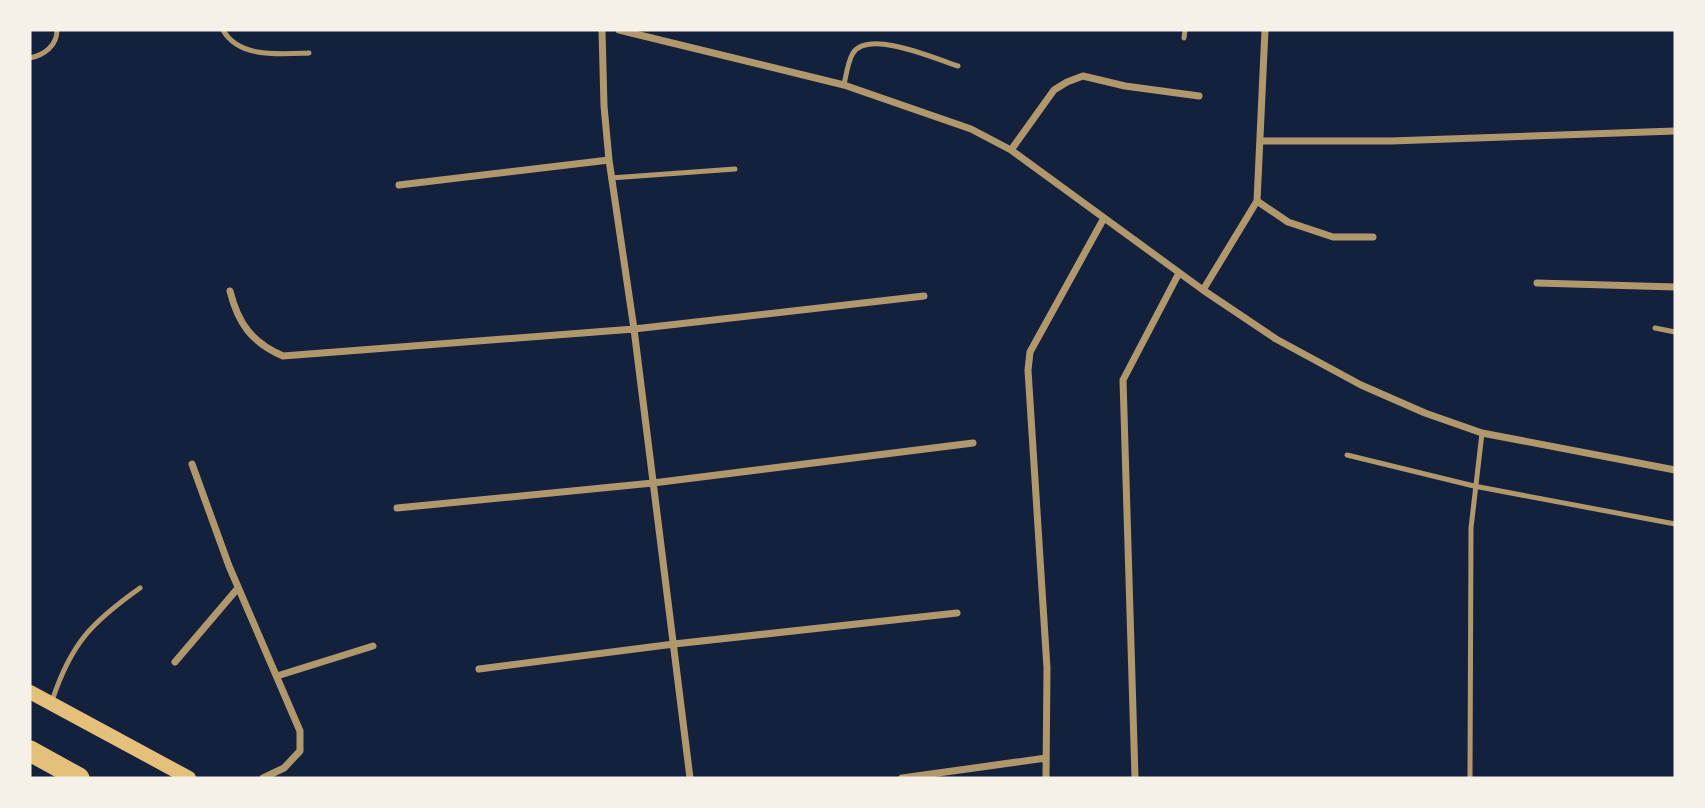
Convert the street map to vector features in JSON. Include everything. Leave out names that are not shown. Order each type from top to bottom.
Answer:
[{"type":"highway","points":[[30,751],[79,778]]},
{"type":"main road","points":[[41,697],[189,778]]},
{"type":"street","points":[[602,30],[604,106],[611,178],[634,329],[690,778]]},
{"type":"street","points":[[619,30],[844,85],[971,129],[1011,150],[1179,273],[1276,339],[1361,385],[1425,413],[1482,433],[1675,470]]},
{"type":"street","points":[[1203,290],[1257,201],[1265,30]]},
{"type":"street","points":[[1011,150],[1054,90],[1083,76],[1125,86],[1199,96]]},
{"type":"street","points":[[1260,141],[1391,141],[1675,131]]},
{"type":"street","points":[[400,185],[609,160]]},
{"type":"street","points":[[1257,201],[1288,222],[1333,237],[1373,237]]},
{"type":"street","points":[[1046,778],[1047,668],[1028,370],[1030,352],[1104,218]]},
{"type":"street","points":[[1135,778],[1123,380],[1179,273]]},
{"type":"street","points":[[1537,283],[1675,287]]},
{"type":"street","points":[[230,290],[236,315],[255,339],[264,348],[283,356],[634,329],[924,296]]},
{"type":"street","points":[[397,508],[653,483],[973,443]]},
{"type":"street","points":[[192,464],[238,589],[300,731],[300,751],[284,768],[263,778]]},
{"type":"street","points":[[175,662],[238,589]]},
{"type":"street","points":[[479,669],[957,612]]},
{"type":"street","points":[[277,676],[373,646]]},
{"type":"street","points":[[902,778],[1046,758]]},
{"type":"lane","points":[[30,58],[50,48],[57,36],[57,30]]},
{"type":"lane","points":[[223,30],[248,50],[275,54],[309,53]]},
{"type":"lane","points":[[1184,38],[1185,30]]},
{"type":"lane","points":[[844,85],[853,53],[859,47],[870,44],[887,43],[958,66]]},
{"type":"lane","points":[[611,178],[735,169]]},
{"type":"lane","points":[[1655,328],[1675,332]]},
{"type":"lane","points":[[1470,778],[1471,528],[1482,433]]},
{"type":"lane","points":[[1347,455],[1474,486],[1675,524]]},
{"type":"lane","points":[[41,697],[63,669],[76,645],[110,609],[140,588]]}]
